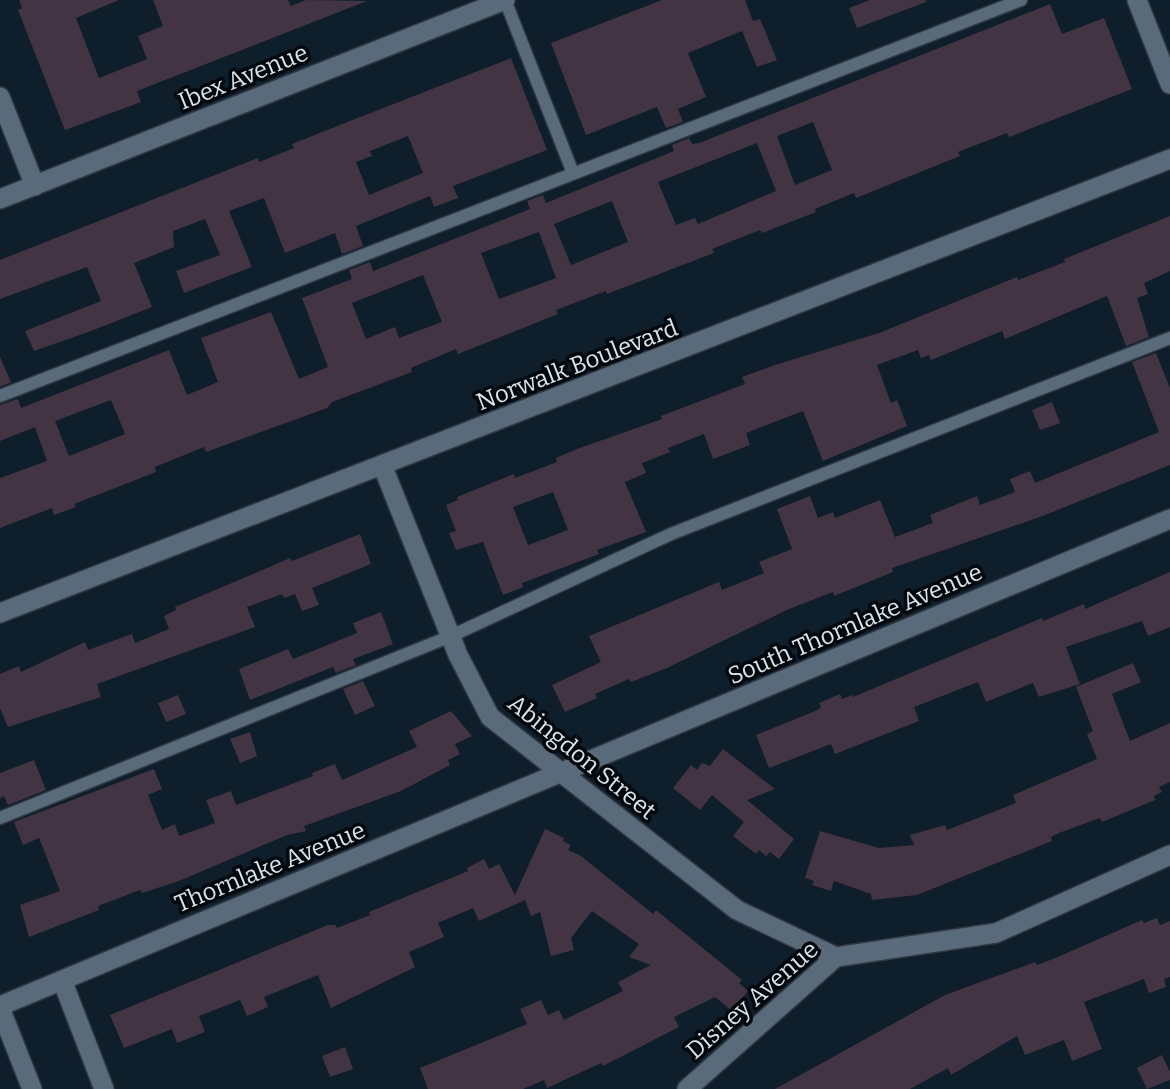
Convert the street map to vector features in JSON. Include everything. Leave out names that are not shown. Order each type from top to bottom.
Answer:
[{"type":"street","name":"Ibex Avenue","points":[[0,199],[505,0]]},
{"type":"street","points":[[1137,0],[1170,84]]},
{"type":"street","points":[[0,97],[35,186]]},
{"type":"street","name":"Norwalk Boulevard","points":[[0,614],[1170,159]]},
{"type":"street","name":"Abingdon Street","points":[[383,467],[451,636],[491,717],[560,774],[737,910],[836,957]]},
{"type":"street","name":"South Thornlake Avenue","points":[[560,774],[1170,519]]},
{"type":"street","name":"Thornlake Avenue","points":[[0,1007],[560,774]]},
{"type":"street","name":"Disney Avenue","points":[[687,1089],[836,957],[996,933],[1170,855]]},
{"type":"street","points":[[62,980],[104,1089]]},
{"type":"street","points":[[0,1007],[32,1089]]},
{"type":"lane","points":[[505,0],[573,173]]},
{"type":"lane","points":[[0,396],[1021,0]]},
{"type":"lane","points":[[0,818],[451,636],[671,534],[1170,338]]},
{"type":"building","points":[[19,0],[119,0],[76,18],[99,78],[147,59],[138,36],[163,26],[153,0],[288,0],[291,6],[306,0],[367,1],[137,91],[141,102],[65,130],[18,10],[22,8]]},
{"type":"building","points":[[662,0],[745,0],[753,21],[760,19],[777,60],[757,67],[742,31],[688,53],[706,97],[678,109],[683,122],[666,128],[657,107],[586,135],[551,43]]},
{"type":"building","points":[[870,0],[926,2],[857,28],[849,8]]},
{"type":"building","points":[[1050,4],[1062,34],[1104,18],[1132,89],[1009,137],[1007,133],[958,152],[960,156],[856,198],[854,193],[815,209],[816,212],[712,249],[714,253],[607,294],[606,291],[556,310],[558,314],[458,354],[456,349],[411,368],[412,372],[332,402],[327,408],[206,452],[204,447],[155,467],[156,472],[74,504],[76,507],[54,515],[52,508],[0,528],[0,478],[47,461],[35,427],[0,441],[0,405],[18,399],[21,408],[169,350],[187,395],[218,382],[201,338],[271,312],[299,379],[328,367],[302,298],[352,279],[349,270],[370,262],[373,271],[530,209],[527,201],[543,195],[546,203],[674,151],[672,145],[689,138],[692,144]],"holes":[[[813,122],[832,170],[795,185],[777,136]],[[757,143],[776,191],[698,224],[695,218],[676,225],[658,182]],[[612,201],[628,242],[571,265],[554,224]],[[539,232],[556,278],[499,299],[481,253]],[[423,275],[442,322],[399,338],[395,327],[366,339],[352,303]],[[111,400],[125,434],[69,456],[55,421]]]},
{"type":"building","points":[[511,58],[547,150],[453,186],[458,198],[434,207],[430,196],[356,226],[363,246],[342,254],[335,233],[285,253],[264,198],[229,211],[252,267],[184,293],[176,271],[220,255],[205,219],[173,231],[174,247],[134,263],[152,307],[91,331],[34,351],[25,331],[101,301],[87,267],[0,299],[0,260],[258,158],[259,162],[294,148],[292,144]],"holes":[[[408,136],[423,173],[369,195],[356,162],[372,156],[370,151]]]},
{"type":"building","points":[[1170,216],[1170,271],[1144,283],[1148,294],[1137,298],[1149,337],[1126,346],[1107,296],[1005,339],[1002,331],[931,360],[929,355],[921,358],[918,350],[877,365],[891,403],[897,400],[907,426],[823,461],[803,411],[746,433],[750,445],[713,459],[704,434],[668,448],[670,452],[642,463],[646,473],[625,482],[646,532],[597,550],[599,554],[522,583],[523,587],[503,595],[483,542],[456,550],[449,533],[456,531],[446,505],[458,500],[457,497],[514,474],[515,478],[557,462],[556,458],[577,449],[662,419],[661,416],[745,384],[742,377],[879,333],[1017,277],[1018,280],[1065,262],[1064,259]],"holes":[[[553,492],[568,530],[528,545],[513,507]]]},
{"type":"building","points":[[1156,353],[1170,388],[1170,465],[1040,517],[892,568],[893,572],[834,596],[833,592],[789,609],[667,668],[631,682],[629,679],[595,694],[597,698],[565,712],[552,685],[601,662],[589,636],[719,582],[722,590],[764,573],[759,562],[792,549],[777,509],[810,496],[818,518],[833,512],[835,518],[880,500],[895,537],[933,523],[930,515],[977,496],[980,505],[1015,492],[1010,479],[1030,471],[1035,483],[1159,432],[1132,362]]},
{"type":"building","points":[[0,357],[11,382],[0,387]]},
{"type":"building","points":[[1052,402],[1060,423],[1040,430],[1032,410]]},
{"type":"building","points":[[360,534],[371,564],[312,588],[319,605],[302,611],[295,594],[284,598],[282,594],[247,607],[255,627],[97,684],[101,697],[8,727],[0,708],[0,674],[19,666],[21,672],[85,642],[88,650],[132,634],[135,643],[169,629],[164,616],[176,610],[175,607],[290,558],[292,561]]},
{"type":"building","points":[[1170,572],[1170,627],[1148,636],[1142,621],[1066,647],[1080,684],[1039,697],[1033,683],[986,702],[978,682],[914,707],[919,721],[835,754],[831,744],[769,768],[756,735],[821,708],[819,703],[840,694],[842,699],[852,695],[853,697],[1042,618],[1043,621],[1084,604],[1085,609]]},
{"type":"building","points":[[381,612],[393,644],[353,659],[356,665],[336,673],[333,667],[250,700],[239,669],[288,649],[293,659],[357,633],[353,623]]},
{"type":"building","points":[[1133,663],[1141,682],[1112,694],[1130,741],[1170,723],[1170,782],[1159,787],[1162,792],[1154,796],[1155,800],[1102,822],[1100,818],[1059,833],[1051,837],[1052,841],[917,895],[872,900],[871,894],[834,881],[831,891],[812,885],[814,881],[805,878],[820,831],[879,848],[914,845],[910,835],[945,825],[947,830],[1016,803],[1013,795],[1097,759],[1087,734],[1093,731],[1076,687]]},
{"type":"building","points":[[363,681],[375,706],[355,715],[343,689]]},
{"type":"building","points":[[178,695],[186,714],[166,722],[158,703]]},
{"type":"building","points":[[451,711],[472,736],[455,744],[460,754],[448,760],[450,765],[401,791],[304,826],[306,831],[287,835],[179,881],[142,893],[140,890],[98,906],[99,910],[29,937],[20,905],[60,891],[39,838],[23,845],[14,822],[154,769],[162,789],[148,795],[162,830],[175,824],[179,836],[215,823],[206,800],[231,791],[236,805],[313,776],[312,773],[335,764],[342,780],[417,747],[409,731]]},
{"type":"building","points":[[250,732],[257,756],[240,763],[230,739]]},
{"type":"building","points":[[723,749],[775,789],[747,800],[794,839],[779,859],[770,852],[766,856],[759,850],[756,854],[733,836],[744,822],[712,795],[700,810],[673,788],[691,765],[697,770],[702,763],[710,766]]},
{"type":"building","points":[[34,760],[46,790],[8,805],[4,796],[0,798],[0,773]]},
{"type":"building","points":[[545,829],[564,838],[563,841],[571,845],[568,850],[581,856],[653,914],[656,910],[742,980],[739,983],[748,991],[732,1011],[715,997],[674,1017],[679,1027],[603,1066],[601,1063],[547,1088],[544,1080],[523,1089],[428,1089],[420,1068],[527,1024],[520,1009],[541,1000],[548,1015],[559,1010],[564,1020],[623,991],[618,982],[651,965],[629,957],[639,944],[592,911],[571,938],[574,950],[551,956],[540,912],[531,916],[525,900],[479,921],[473,908],[438,923],[444,937],[409,952],[415,967],[331,1008],[318,975],[264,997],[268,1007],[247,1016],[240,1000],[199,1016],[205,1032],[177,1043],[172,1029],[124,1048],[110,1015],[328,925],[335,925],[337,928],[370,915],[369,912],[468,871],[467,868],[484,859],[489,869],[499,864],[515,895]]},
{"type":"building","points":[[1157,918],[1160,925],[1170,921],[1170,977],[1164,979],[1166,987],[1149,993],[1144,979],[1084,1002],[1102,1049],[1072,1061],[1064,1040],[1025,1055],[1017,1036],[951,1075],[948,1068],[910,1089],[775,1089],[945,995],[1035,962],[1037,965],[1053,959],[1142,920],[1144,923]]},
{"type":"building","points":[[345,1047],[353,1069],[330,1077],[322,1056]]},
{"type":"building","points":[[1162,1055],[1170,1072],[1170,1080],[1147,1089],[1137,1068]]}]
